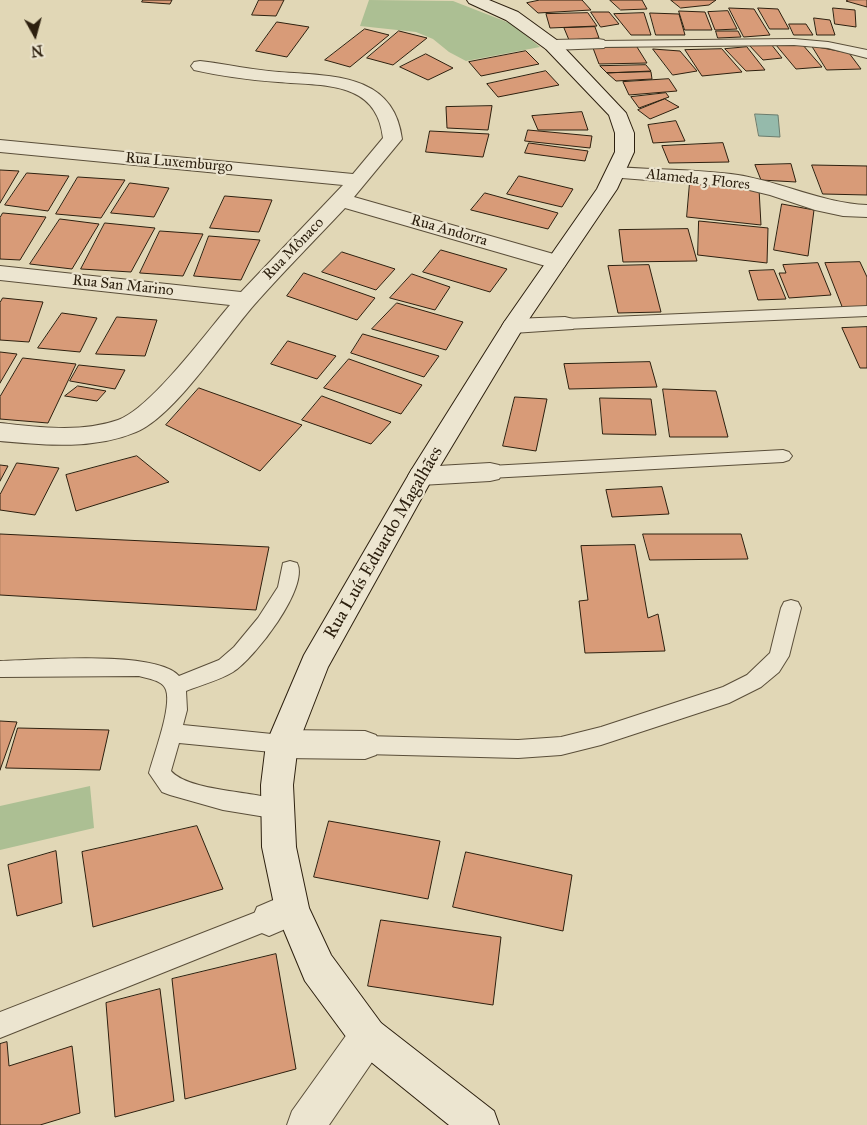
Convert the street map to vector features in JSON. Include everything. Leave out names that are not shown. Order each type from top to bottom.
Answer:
[{"type":"street","name":"Rua Luís Eduardo Magalhães","points":[[476,0],[512,16],[552,45],[608,103],[623,124],[628,144],[616,173],[512,326],[421,476],[314,664],[282,744],[277,786],[280,914],[368,1036],[480,1125]]},
{"type":"street","points":[[552,45],[598,44]]},
{"type":"street","name":"Rua Mônaco","points":[[0,432],[56,437],[101,433],[128,426],[159,404],[246,300],[341,200],[393,139],[390,123],[373,96],[362,90],[339,84],[200,66]]},
{"type":"street","name":"Rua Luxemburgo","points":[[0,146],[358,180]]},
{"type":"street","name":"Alameda 3 Flores","points":[[616,173],[736,181],[776,190],[815,204],[843,210],[867,211]]},
{"type":"street","name":"Rua Andorra","points":[[341,200],[556,262]]},
{"type":"street","name":"Rua San Marino","points":[[0,273],[246,300]]},
{"type":"street","points":[[512,326],[565,324]]},
{"type":"street","points":[[421,476],[490,472]]},
{"type":"street","points":[[282,744],[365,745]]},
{"type":"street","points":[[306,1125],[368,1036]]},
{"type":"lane","points":[[598,44],[794,42],[828,45],[867,54]]},
{"type":"lane","points":[[565,324],[867,311]]},
{"type":"lane","points":[[490,472],[783,456]]},
{"type":"lane","points":[[176,686],[226,666],[241,653],[265,624],[287,588],[290,568]]},
{"type":"lane","points":[[365,745],[518,749],[561,746],[601,736],[728,694],[754,681],[772,666],[779,656],[790,608]]},
{"type":"lane","points":[[0,669],[139,668],[166,674],[176,686],[176,710],[160,773],[170,785],[223,800],[278,810]]},
{"type":"lane","points":[[170,733],[282,744]]},
{"type":"lane","points":[[0,1025],[280,914]]},
{"type":"shaded area","points":[[369,0],[453,1],[512,24],[540,47],[466,61],[449,52],[433,39],[416,32],[360,26]]},
{"type":"shaded area","points":[[755,114],[778,115],[780,137],[759,136]]},
{"type":"shaded area","points":[[90,786],[94,828],[0,850],[0,806]]},
{"type":"building","points":[[143,0],[172,0],[170,4],[142,2]]},
{"type":"building","points":[[259,0],[284,0],[276,16],[252,15]]},
{"type":"building","points":[[540,0],[582,0],[591,10],[538,13],[527,3]]},
{"type":"building","points":[[610,0],[642,0],[647,9],[621,10]]},
{"type":"building","points":[[671,0],[716,0],[709,5],[681,8]]},
{"type":"building","points":[[848,0],[867,0],[867,7],[846,1]]},
{"type":"building","points":[[729,8],[754,9],[770,35],[744,37]]},
{"type":"building","points":[[758,8],[778,9],[789,29],[770,29]]},
{"type":"building","points":[[833,8],[855,10],[856,27],[835,24]]},
{"type":"building","points":[[679,11],[705,12],[712,30],[685,30]]},
{"type":"building","points":[[728,11],[737,29],[715,30],[708,12]]},
{"type":"building","points":[[591,12],[609,12],[619,24],[601,27]]},
{"type":"building","points":[[588,13],[597,26],[550,28],[546,14]]},
{"type":"building","points":[[644,13],[651,35],[631,35],[614,14]]},
{"type":"building","points":[[650,13],[679,14],[685,35],[656,35]]},
{"type":"building","points":[[814,18],[830,20],[835,35],[817,35]]},
{"type":"building","points":[[277,22],[309,27],[287,57],[256,51]]},
{"type":"building","points":[[789,24],[806,24],[813,35],[794,35]]},
{"type":"building","points":[[595,27],[599,38],[569,40],[564,28]]},
{"type":"building","points":[[365,29],[389,35],[350,67],[325,60]]},
{"type":"building","points":[[399,31],[427,38],[393,65],[367,58]]},
{"type":"building","points":[[716,31],[738,31],[741,37],[718,38]]},
{"type":"building","points":[[771,44],[782,58],[763,60],[749,45]]},
{"type":"building","points":[[802,44],[822,67],[796,69],[776,45]]},
{"type":"building","points":[[812,46],[849,53],[861,69],[827,70]]},
{"type":"building","points":[[637,47],[647,63],[599,64],[593,48]]},
{"type":"building","points":[[747,47],[765,70],[746,71],[725,49]]},
{"type":"building","points":[[653,49],[680,51],[697,71],[673,75]]},
{"type":"building","points":[[722,49],[742,72],[702,76],[685,50]]},
{"type":"building","points":[[526,51],[539,64],[481,76],[469,62]]},
{"type":"building","points":[[426,54],[453,68],[428,80],[400,67]]},
{"type":"building","points":[[646,65],[651,71],[607,73],[600,66]]},
{"type":"building","points":[[546,71],[559,85],[498,97],[487,84]]},
{"type":"building","points":[[651,72],[652,79],[616,81],[607,73]]},
{"type":"building","points":[[669,79],[677,91],[629,95],[623,82]]},
{"type":"building","points":[[666,93],[669,97],[639,108],[631,97]]},
{"type":"building","points":[[665,99],[679,107],[650,119],[638,110]]},
{"type":"building","points":[[492,106],[488,130],[447,128],[446,107]]},
{"type":"building","points":[[582,112],[588,130],[538,130],[532,116]]},
{"type":"building","points":[[676,121],[685,141],[653,143],[648,125]]},
{"type":"building","points":[[528,130],[592,136],[590,148],[525,141]]},
{"type":"building","points":[[430,131],[489,134],[483,157],[426,152]]},
{"type":"building","points":[[529,143],[588,151],[585,161],[525,153]]},
{"type":"building","points":[[723,143],[729,162],[669,163],[662,146]]},
{"type":"building","points":[[791,164],[796,182],[761,180],[755,165]]},
{"type":"building","points":[[812,165],[867,166],[867,195],[823,194]]},
{"type":"building","points":[[0,170],[19,171],[0,203]]},
{"type":"building","points":[[27,173],[69,176],[48,211],[5,205]]},
{"type":"building","points":[[519,176],[573,189],[562,207],[507,194]]},
{"type":"building","points":[[78,177],[125,180],[101,218],[56,214]]},
{"type":"building","points":[[690,182],[759,189],[761,225],[687,217]]},
{"type":"building","points":[[130,183],[169,188],[154,217],[111,213]]},
{"type":"building","points":[[485,193],[558,213],[548,229],[471,210]]},
{"type":"building","points":[[225,196],[272,200],[259,232],[210,228]]},
{"type":"building","points":[[782,204],[814,210],[808,256],[774,250]]},
{"type":"building","points":[[3,213],[46,217],[20,260],[0,259],[0,218]]},
{"type":"building","points":[[60,219],[99,224],[72,269],[30,264]]},
{"type":"building","points":[[699,221],[768,228],[767,263],[698,255]]},
{"type":"building","points":[[105,223],[155,228],[131,272],[81,269]]},
{"type":"building","points":[[688,229],[697,261],[623,262],[619,230]]},
{"type":"building","points":[[160,231],[203,234],[183,276],[140,273]]},
{"type":"building","points":[[209,236],[260,240],[241,280],[194,276]]},
{"type":"building","points":[[441,250],[507,269],[490,292],[423,272]]},
{"type":"building","points":[[342,252],[395,269],[376,290],[322,272]]},
{"type":"building","points":[[860,262],[867,277],[867,308],[843,309],[825,263]]},
{"type":"building","points":[[818,263],[831,295],[789,298],[779,273],[786,273],[783,265]]},
{"type":"building","points":[[649,265],[661,312],[618,313],[608,266]]},
{"type":"building","points":[[774,270],[786,299],[758,300],[749,271]]},
{"type":"building","points":[[304,273],[375,298],[357,320],[287,296]]},
{"type":"building","points":[[412,274],[450,287],[435,310],[390,298]]},
{"type":"building","points":[[3,298],[43,302],[29,342],[0,340],[0,303]]},
{"type":"building","points":[[397,303],[463,322],[446,350],[372,329]]},
{"type":"building","points":[[62,313],[97,318],[80,352],[38,348]]},
{"type":"building","points":[[117,317],[157,320],[145,356],[96,354]]},
{"type":"building","points":[[867,327],[867,368],[860,368],[842,328]]},
{"type":"building","points":[[363,334],[439,356],[424,377],[351,353]]},
{"type":"building","points":[[288,341],[336,356],[317,379],[271,364]]},
{"type":"building","points":[[0,352],[17,354],[0,383]]},
{"type":"building","points":[[23,358],[76,364],[48,423],[0,419],[0,397]]},
{"type":"building","points":[[349,359],[422,385],[401,414],[324,388]]},
{"type":"building","points":[[650,362],[657,387],[569,389],[564,364]]},
{"type":"building","points":[[79,365],[125,370],[115,389],[70,381]]},
{"type":"building","points":[[78,386],[106,391],[97,401],[65,396]]},
{"type":"building","points":[[199,388],[302,425],[260,471],[166,425]]},
{"type":"building","points":[[663,389],[716,391],[728,437],[670,437]]},
{"type":"building","points":[[322,396],[391,422],[371,444],[302,420]]},
{"type":"building","points":[[515,397],[547,399],[536,451],[503,446]]},
{"type":"building","points":[[600,398],[651,399],[656,435],[603,434]]},
{"type":"building","points":[[137,456],[169,482],[76,511],[66,475]]},
{"type":"building","points":[[17,463],[59,468],[35,515],[0,510],[0,495]]},
{"type":"building","points":[[0,465],[8,466],[0,481]]},
{"type":"building","points":[[662,487],[669,514],[612,517],[606,490]]},
{"type":"building","points":[[0,534],[269,547],[256,610],[0,595]]},
{"type":"building","points":[[643,534],[741,534],[748,559],[650,560]]},
{"type":"building","points":[[635,545],[648,618],[658,614],[665,651],[585,653],[579,601],[588,600],[581,546]]},
{"type":"building","points":[[0,721],[17,722],[0,770]]},
{"type":"building","points":[[18,728],[109,730],[100,770],[6,768]]},
{"type":"building","points":[[329,821],[440,841],[428,899],[314,877]]},
{"type":"building","points":[[197,826],[223,889],[93,927],[82,852]]},
{"type":"building","points":[[56,851],[62,903],[17,916],[8,865]]},
{"type":"building","points":[[466,852],[572,875],[563,931],[453,907]]},
{"type":"building","points":[[381,920],[501,937],[493,1005],[368,986]]},
{"type":"building","points":[[276,954],[296,1069],[185,1099],[172,979]]},
{"type":"building","points":[[160,989],[174,1101],[115,1117],[106,1003]]},
{"type":"building","points":[[7,1042],[9,1066],[72,1046],[80,1113],[40,1125],[0,1125],[0,1044]]}]
